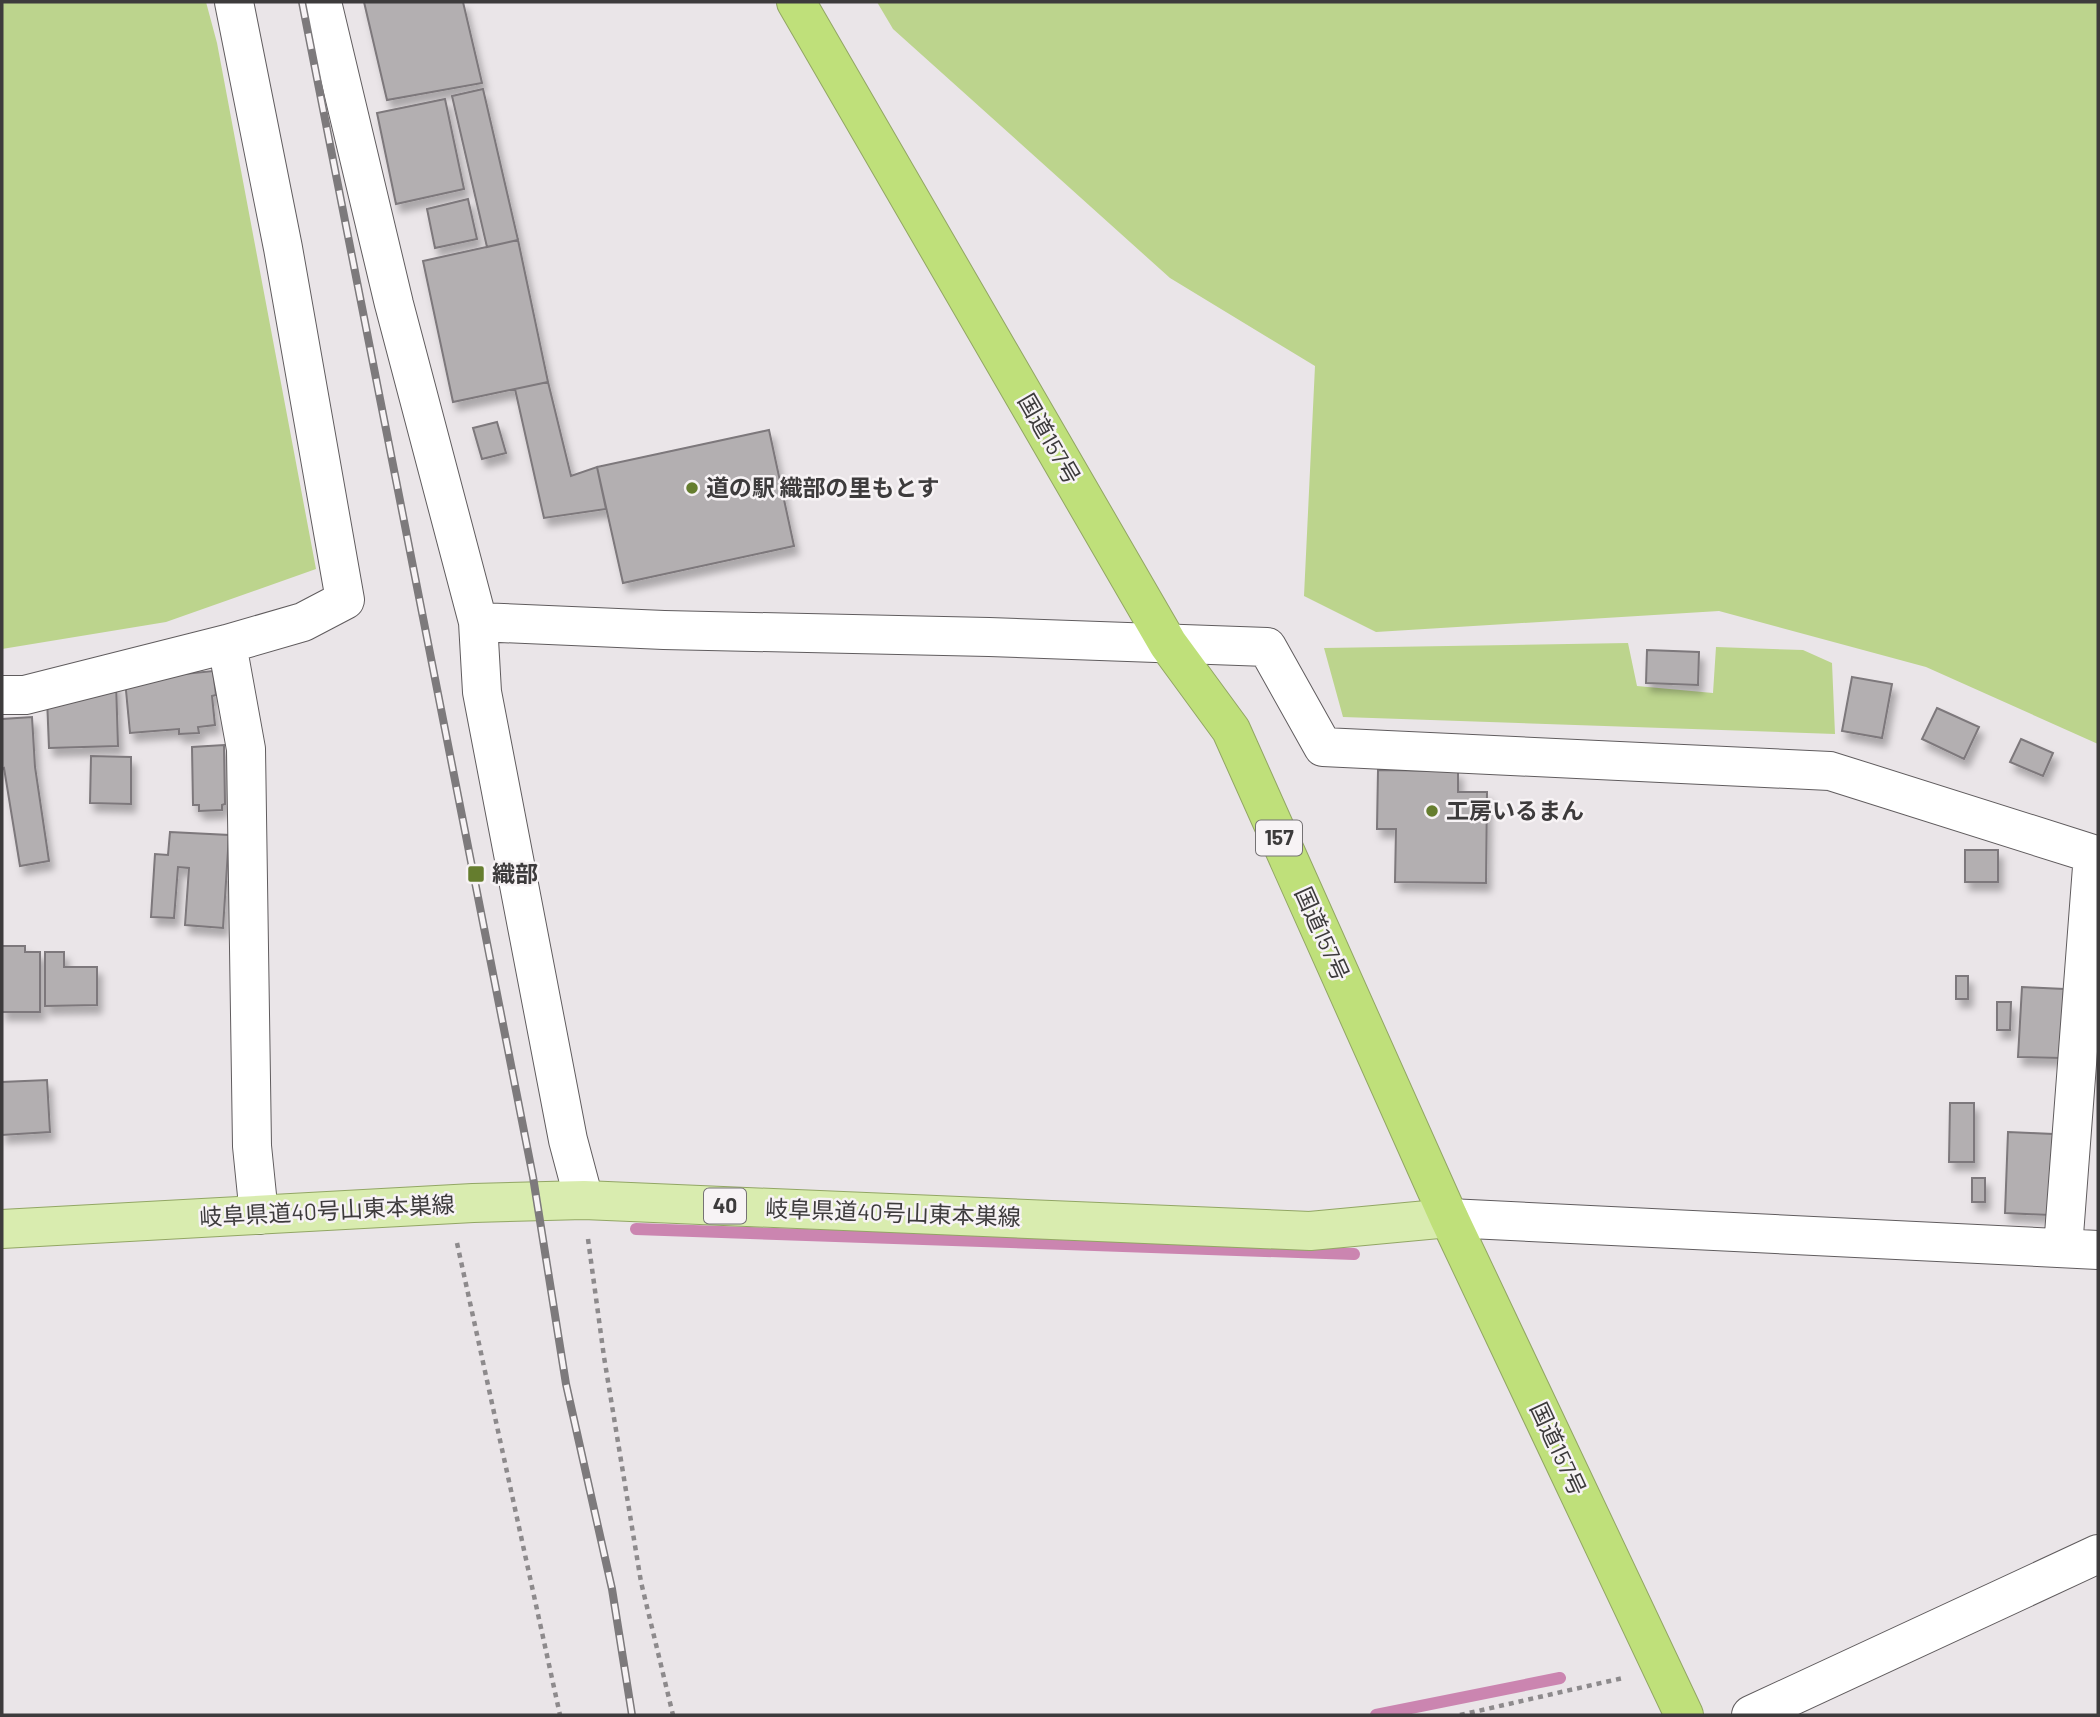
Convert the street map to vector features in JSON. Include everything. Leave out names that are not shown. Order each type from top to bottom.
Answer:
[{"type":"highway","name":"国道157号","points":[[796,2],[1168,644],[1231,730],[1449,1218],[1684,1715]]},
{"type":"main road","name":"岐阜県道40号山東本巣線","points":[[2,1228],[452,1204],[584,1200],[1310,1231],[1449,1218]]},
{"type":"street","points":[[2,695],[25,695],[228,644],[303,622],[345,600],[283,248],[234,2]]},
{"type":"street","points":[[321,2],[394,304],[478,622],[482,692],[568,1140],[584,1200]]},
{"type":"street","points":[[478,622],[664,630],[989,637],[1267,647],[1323,747],[1830,771],[2093,854],[2080,1249],[1449,1218]]},
{"type":"street","points":[[228,644],[246,749],[252,1146],[259,1215]]},
{"type":"street","points":[[1751,1715],[2098,1554]]},
{"type":"path","points":[[584,1200],[593,1283],[640,1582],[673,1715]]},
{"type":"path","points":[[452,1204],[459,1261],[560,1715]]},
{"type":"path","points":[[1460,1715],[1661,1669]]},
{"type":"green space","points":[[2,2],[206,2],[217,43],[316,569],[166,622],[2,649]]},
{"type":"green space","points":[[877,2],[2098,2],[2098,744],[1926,667],[1719,611],[1376,632],[1304,596],[1315,366],[1170,278],[893,29]]},
{"type":"green space","points":[[1628,643],[1637,686],[1713,693],[1716,647],[1803,650],[1832,663],[1835,734],[1343,717],[1324,648]]},
{"type":"building","points":[[364,2],[463,2],[482,83],[387,100]]},
{"type":"building","points":[[483,89],[518,240],[487,247],[452,96]]},
{"type":"building","points":[[445,99],[464,189],[396,204],[377,113]]},
{"type":"building","points":[[468,199],[477,239],[435,248],[427,209]]},
{"type":"building","points":[[518,240],[548,382],[453,402],[423,261]]},
{"type":"building","points":[[548,382],[571,476],[597,467],[606,509],[544,518],[515,389]]},
{"type":"building","points":[[497,422],[506,453],[482,459],[473,428]]},
{"type":"building","name":"道の駅 織部の里もとす","points":[[769,430],[794,546],[623,583],[597,467]]},
{"type":"building","points":[[1647,650],[1699,652],[1698,685],[1646,683]]},
{"type":"building","points":[[213,671],[216,695],[212,696],[215,725],[198,727],[199,733],[179,734],[179,729],[130,733],[125,680]]},
{"type":"building","points":[[1852,677],[1892,684],[1882,738],[1842,731]]},
{"type":"building","points":[[116,682],[118,746],[49,748],[47,698]]},
{"type":"building","points":[[1937,708],[1979,727],[1964,759],[1922,739]]},
{"type":"building","points":[[32,717],[35,767],[49,861],[20,866],[4,768],[2,769],[2,719]]},
{"type":"building","points":[[2021,739],[2053,753],[2043,776],[2010,762]]},
{"type":"building","points":[[224,745],[225,804],[222,805],[222,810],[199,811],[199,805],[193,805],[192,747]]},
{"type":"building","points":[[91,756],[131,757],[131,804],[90,803]]},
{"type":"building","name":"工房いるまん","points":[[1378,770],[1458,771],[1458,792],[1487,792],[1486,883],[1395,882],[1396,829],[1377,829]]},
{"type":"building","points":[[170,832],[229,835],[223,928],[185,925],[189,868],[178,867],[174,918],[151,917],[155,854],[168,855]]},
{"type":"building","points":[[1965,850],[1998,850],[1998,882],[1965,882]]},
{"type":"building","points":[[2,946],[25,946],[25,952],[40,952],[40,1012],[2,1012]]},
{"type":"building","points":[[45,952],[64,952],[64,967],[97,967],[97,1005],[45,1006]]},
{"type":"building","points":[[1956,976],[1968,976],[1968,999],[1956,999]]},
{"type":"building","points":[[2022,987],[2064,989],[2061,1058],[2018,1057]]},
{"type":"building","points":[[1997,1002],[2011,1002],[2010,1030],[1997,1030]]},
{"type":"building","points":[[47,1080],[50,1132],[2,1135],[2,1082]]},
{"type":"building","points":[[1950,1103],[1974,1103],[1974,1162],[1949,1162]]},
{"type":"building","points":[[2008,1132],[2053,1134],[2050,1215],[2005,1213]]},
{"type":"building","points":[[1972,1178],[1985,1178],[1985,1202],[1972,1202]]},
{"type":"waterway","points":[[636,1229],[1354,1254]]},
{"type":"waterway","points":[[1376,1715],[1560,1678]]},
{"type":"railway","points":[[302,2],[533,1177],[566,1384],[612,1589],[632,1715]]},
{"type":"place","name":"道の駅 織部の里もとす","points":[[692,488]]},
{"type":"place","name":"工房いるまん","points":[[1432,811]]},
{"type":"place","name":"織部","points":[[476,874]]}]
